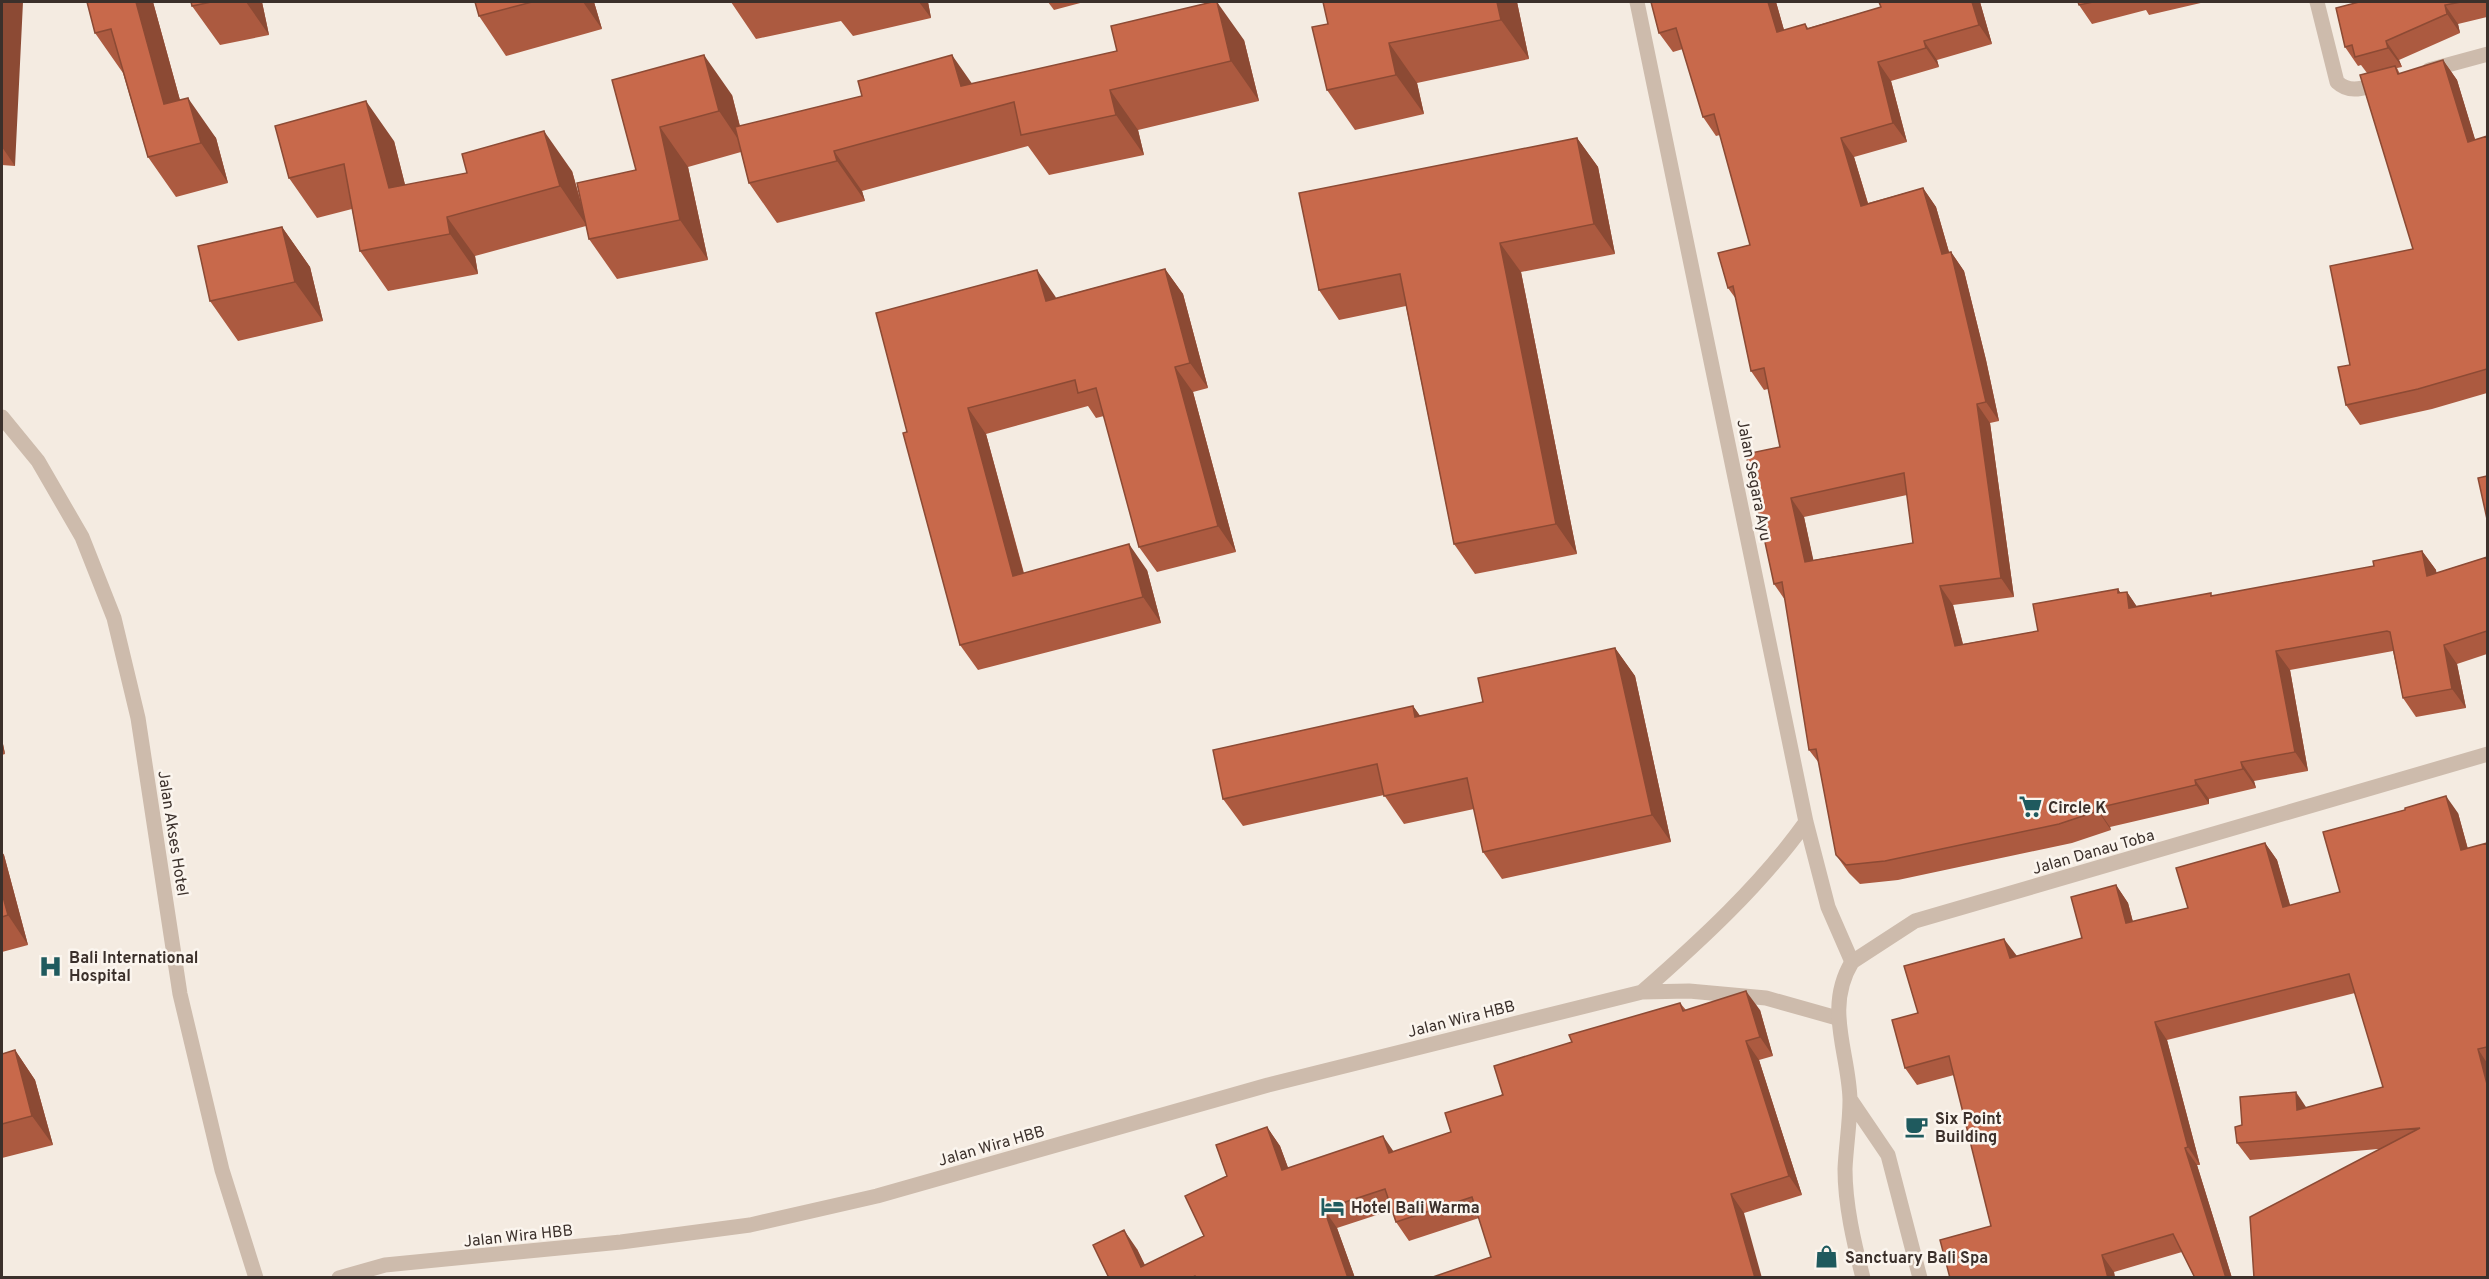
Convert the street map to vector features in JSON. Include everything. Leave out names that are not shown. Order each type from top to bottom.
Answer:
[{"type":"street","name":"Jalan Segara Ayu","points":[[1637,2],[1806,822],[1828,907],[1852,962]]},
{"type":"street","points":[[2317,2],[2337,82],[2345,89],[2354,90],[2487,54]]},
{"type":"street","name":"Jalan Akses Hotel","points":[[2,417],[38,461],[82,537],[114,618],[138,718],[180,994],[222,1170],[256,1278]]},
{"type":"street","name":"Jalan Danau Toba","points":[[1852,962],[1915,921],[2487,754]]},
{"type":"street","name":"Jalan Wira HBB","points":[[1642,992],[1685,954],[1778,861],[1806,822]]},
{"type":"street","points":[[1852,962],[1846,971],[1837,1018],[1850,1099],[1845,1171],[1851,1227],[1863,1278]]},
{"type":"street","name":"Jalan Wira HBB","points":[[339,1278],[385,1266],[621,1242],[750,1225],[877,1196],[1268,1085],[1642,992],[1689,991],[1766,998],[1837,1018]]},
{"type":"street","points":[[1850,1099],[1888,1155],[1920,1278]]},
{"type":"building","points":[[87,2],[136,2],[164,104],[188,98],[201,143],[148,157],[111,29],[95,33]]},
{"type":"building","points":[[191,2],[211,2],[192,6]]},
{"type":"building","points":[[475,2],[532,2],[479,16]]},
{"type":"building","points":[[1217,2],[1231,61],[1110,90],[1116,115],[1021,135],[1014,102],[834,151],[837,161],[749,183],[735,127],[862,96],[858,81],[952,55],[961,86],[1117,51],[1111,26]]},
{"type":"building","points":[[1323,2],[1497,2],[1501,20],[1389,43],[1396,75],[1327,90],[1312,27],[1328,24]]},
{"type":"building","points":[[1651,2],[1768,2],[1777,32],[1805,24],[1807,29],[1881,7],[1879,2],[1972,2],[1979,25],[1924,41],[1926,48],[1878,62],[1893,123],[1841,138],[1861,206],[1923,188],[1942,254],[1951,252],[1986,402],[1977,404],[2001,578],[1940,586],[1955,646],[2038,631],[2033,604],[2118,589],[2118,593],[2127,592],[2129,608],[2211,593],[2211,596],[2374,566],[2373,561],[2422,551],[2427,576],[2487,557],[2487,631],[2444,645],[2452,689],[2403,698],[2390,632],[2387,631],[2276,651],[2295,752],[2241,762],[2243,769],[2195,780],[2196,785],[2097,808],[2098,811],[2059,824],[1885,861],[1846,865],[1836,855],[1816,749],[1809,750],[1782,582],[1774,584],[1746,454],[1780,447],[1764,368],[1751,371],[1733,286],[1728,288],[1718,253],[1750,245],[1714,114],[1703,117],[1676,28],[1659,33]],"holes":[[[1904,473],[1913,543],[1805,562],[1791,498]]]},
{"type":"building","points":[[2359,2],[2461,2],[2445,5],[2447,14],[2386,41],[2388,48],[2355,57],[2352,45],[2345,47],[2336,8]]},
{"type":"building","points":[[704,55],[719,111],[660,127],[680,220],[589,239],[577,183],[636,170],[612,80]]},
{"type":"building","points":[[2443,60],[2468,142],[2487,136],[2487,369],[2418,389],[2346,405],[2338,367],[2350,365],[2330,266],[2413,249],[2360,75],[2395,66],[2398,74]]},
{"type":"building","points":[[366,101],[389,188],[467,173],[462,154],[544,131],[560,186],[447,217],[450,234],[360,251],[344,164],[289,178],[275,126]]},
{"type":"building","points":[[1577,138],[1594,224],[1500,243],[1556,524],[1454,544],[1400,274],[1319,290],[1299,193]]},
{"type":"building","points":[[282,227],[295,282],[210,301],[198,246]]},
{"type":"building","points":[[1165,269],[1190,363],[1175,367],[1218,526],[1139,547],[1096,388],[1078,393],[1075,380],[968,408],[1013,576],[1129,544],[1143,597],[960,645],[903,433],[907,432],[876,313],[1037,270],[1046,301]]},
{"type":"building","points":[[2487,476],[2487,519],[2478,478]]},
{"type":"building","points":[[1615,648],[1652,815],[1483,852],[1467,778],[1384,796],[1377,764],[1223,799],[1213,750],[1413,706],[1415,717],[1483,702],[1478,678]]},
{"type":"building","points":[[2446,796],[2461,850],[2487,843],[2487,1047],[2478,1049],[2487,1084],[2487,1278],[2254,1278],[2250,1217],[2420,1128],[2237,1143],[2235,1127],[2242,1125],[2240,1097],[2296,1092],[2297,1110],[2383,1087],[2349,974],[2155,1022],[2188,1147],[2185,1148],[2226,1278],[2195,1278],[2173,1234],[2102,1255],[2108,1278],[1950,1278],[1940,1240],[1991,1226],[1949,1056],[1905,1068],[1892,1020],[1918,1013],[1904,966],[2004,939],[2010,958],[2082,938],[2071,897],[2116,885],[2126,923],[2188,908],[2176,868],[2265,843],[2283,907],[2340,892],[2323,832],[2405,810],[2405,808]]},
{"type":"building","points":[[2,893],[8,915],[2,917]]},
{"type":"building","points":[[1746,991],[1760,1037],[1746,1041],[1789,1176],[1731,1194],[1755,1278],[1430,1278],[1491,1257],[1472,1197],[1396,1222],[1385,1189],[1324,1209],[1348,1278],[1196,1278],[1195,1276],[1191,1278],[1109,1278],[1093,1245],[1124,1230],[1141,1267],[1204,1236],[1185,1196],[1227,1176],[1216,1145],[1267,1127],[1282,1170],[1383,1136],[1389,1153],[1451,1132],[1445,1113],[1503,1095],[1494,1066],[1572,1042],[1569,1035],[1680,1003],[1683,1011]]},
{"type":"building","points":[[15,1050],[32,1116],[2,1124],[2,1054]]},
{"type":"place","name":"Circle K","points":[[2030,807]]},
{"type":"place","name":"Bali International Hospital","points":[[51,966]]},
{"type":"place","name":"Six Point Building","points":[[1917,1127]]},
{"type":"place","name":"Hotel Bali Warma","points":[[1333,1207]]},
{"type":"place","name":"Sanctuary Bali Spa","points":[[1827,1257]]}]
